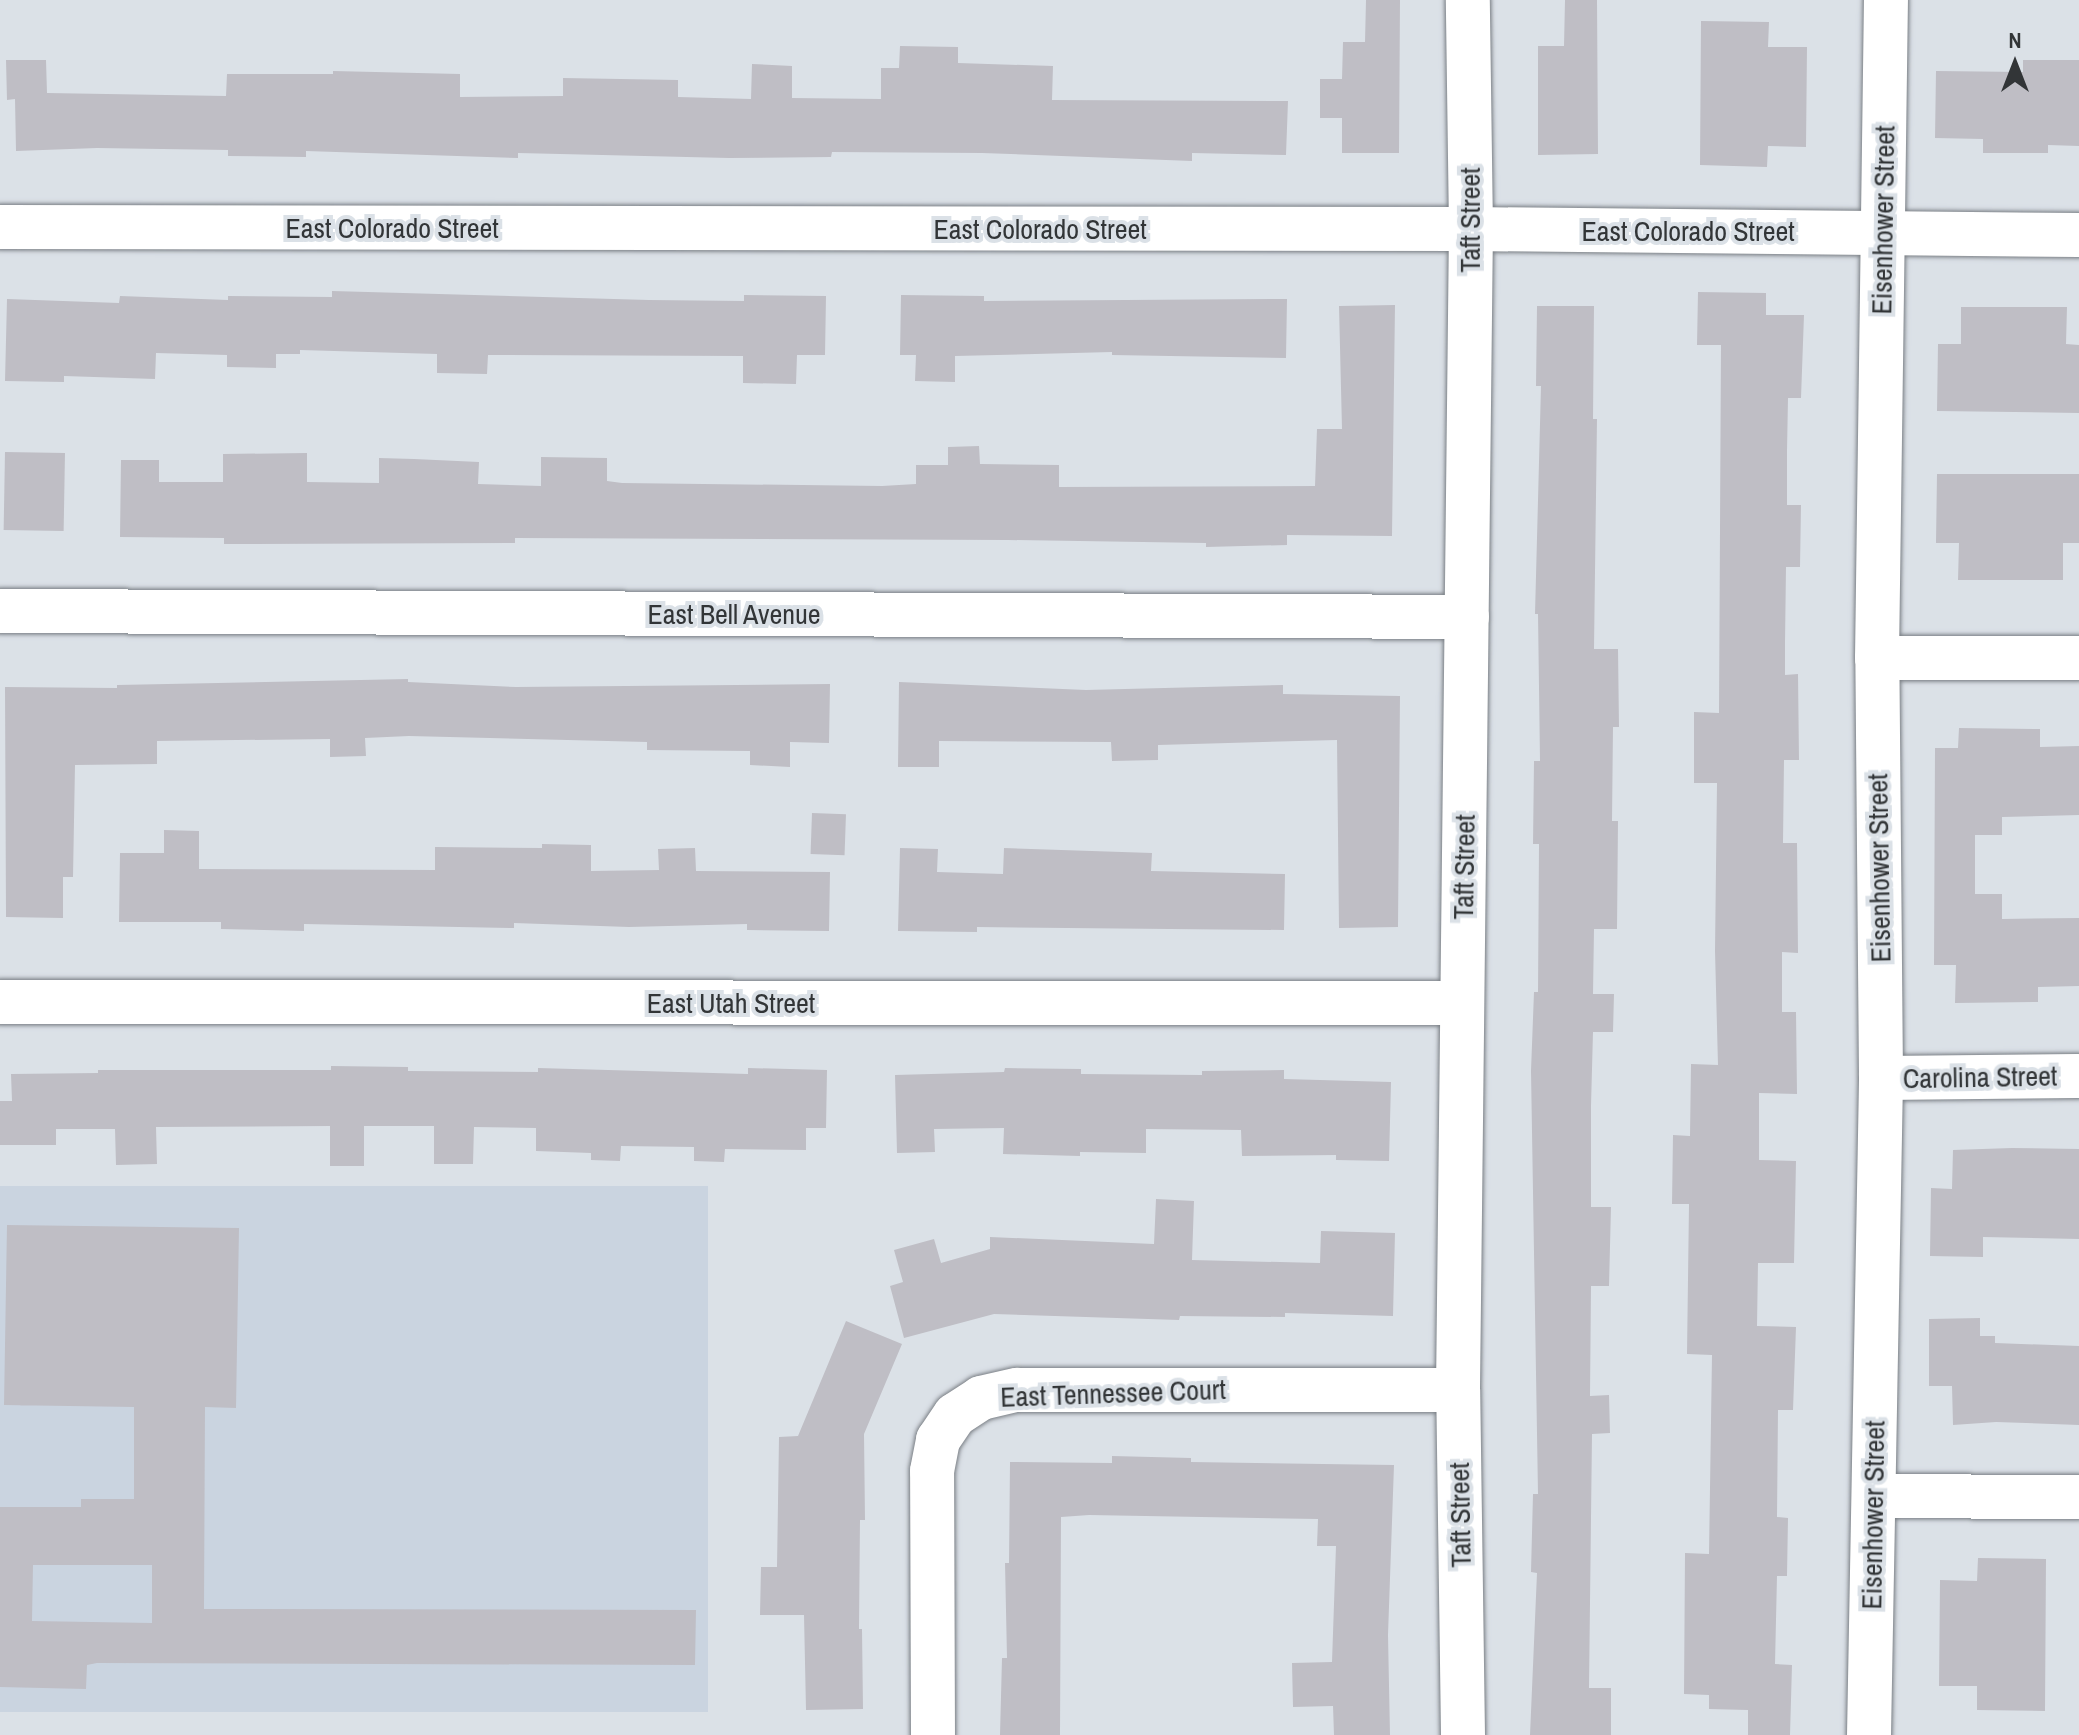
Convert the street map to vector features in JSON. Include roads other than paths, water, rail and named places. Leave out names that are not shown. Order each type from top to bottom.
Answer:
[{"type":"street","name":"Taft Street","points":[[1463,1735],[1458,1390],[1471,229],[1468,0]]},
{"type":"street","name":"Eisenhower Street","points":[[1869,1735],[1881,1078],[1877,658],[1886,0]]},
{"type":"street","name":"East Colorado Street","points":[[0,227],[1471,229],[2079,235]]},
{"type":"street","name":"East Bell Avenue","points":[[0,611],[1467,617]]},
{"type":"street","points":[[1877,658],[2079,658]]},
{"type":"street","name":"East Utah Street","points":[[0,1002],[1462,1003]]},
{"type":"street","name":"Carolina Street","points":[[1881,1078],[2079,1076]]},
{"type":"street","name":"East Tennessee Court","points":[[933,1735],[932,1471],[938,1440],[955,1415],[981,1398],[1017,1390],[1458,1390]]},
{"type":"street","points":[[1874,1496],[2079,1497]]}]
